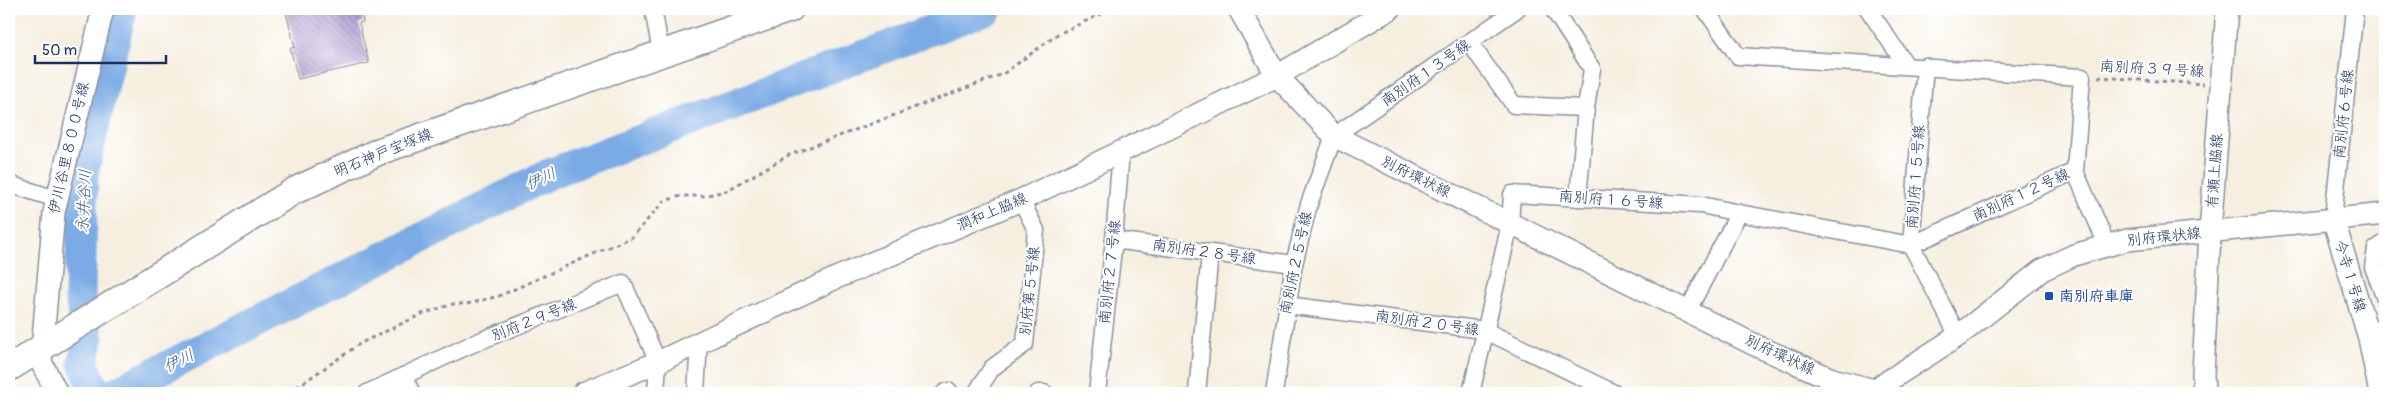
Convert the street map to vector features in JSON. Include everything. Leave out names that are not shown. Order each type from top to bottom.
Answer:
[{"type":"main road","name":"明石神戸宝塚線","points":[[9,368],[294,191],[380,151],[661,52],[790,9]]},
{"type":"street","name":"伊川谷里８００号線","points":[[52,384],[40,362],[56,198],[103,9]]},
{"type":"street","points":[[652,9],[661,52]]},
{"type":"street","name":"別府環状線","points":[[1239,9],[1277,76],[1334,136],[1688,310],[1757,346],[1832,379],[1872,392],[1958,336],[2042,270],[2074,255],[2127,240],[2385,214]]},
{"type":"street","name":"潤和上脇線","points":[[583,393],[658,362],[836,278],[1021,200],[1277,76],[1390,9]]},
{"type":"street","name":"南別府１３号線","points":[[1334,136],[1517,9]]},
{"type":"street","points":[[1553,9],[1592,69],[1586,108],[1578,198]]},
{"type":"street","points":[[1705,9],[1738,56],[2082,77]]},
{"type":"street","points":[[1868,9],[1906,65]]},
{"type":"street","name":"有瀬上脇線","points":[[2204,393],[2203,374],[2210,232],[2227,9]]},
{"type":"street","name":"南別府６号線","points":[[2333,218],[2355,9]]},
{"type":"street","points":[[1469,42],[1514,105],[1586,108]]},
{"type":"street","name":"南別府１５号線","points":[[1925,66],[1911,244],[1958,336]]},
{"type":"street","name":"南別府１２号線","points":[[1911,244],[2075,171],[2082,77]]},
{"type":"street","name":"南別府２５号線","points":[[1274,393],[1286,305],[1294,264],[1309,204],[1334,136]]},
{"type":"street","name":"南別府２７号線","points":[[1097,393],[1114,240],[1121,151]]},
{"type":"street","points":[[2075,171],[2107,245]]},
{"type":"street","points":[[9,184],[56,198]]},
{"type":"street","name":"南別府１６号線","points":[[1510,224],[1512,194],[1701,205],[1739,213]]},
{"type":"street","name":"別府第５号線","points":[[976,393],[992,368],[1025,344],[1036,230],[1021,200]]},
{"type":"street","points":[[1688,310],[1739,213],[1911,244]]},
{"type":"street","name":"今寺１号線","points":[[2333,218],[2369,338],[2380,393]]},
{"type":"street","points":[[1471,393],[1510,224]]},
{"type":"street","name":"南別府２８号線","points":[[1114,240],[1294,264]]},
{"type":"street","points":[[2385,243],[2376,248],[2372,267],[2385,299]]},
{"type":"street","points":[[1196,393],[1210,253]]},
{"type":"street","name":"別府２９号線","points":[[367,393],[470,346],[623,283],[658,362]]},
{"type":"street","name":"南別府２０号線","points":[[1286,305],[1484,330],[1614,393]]},
{"type":"street","points":[[2369,338],[2385,324]]},
{"type":"street","points":[[696,393],[699,341]]},
{"type":"street","points":[[656,393],[658,362]]},
{"type":"street","points":[[403,376],[412,393]]},
{"type":"street","points":[[944,393],[949,391],[950,393]]},
{"type":"street","points":[[1038,393],[1044,393]]},
{"type":"path","points":[[282,393],[294,389],[361,343],[422,314],[453,304],[467,304],[500,296],[632,237],[664,200],[680,196],[703,196],[726,191],[790,155],[1003,74],[1058,34],[1112,9]]},
{"type":"path","name":"南別府３９号線","points":[[2082,77],[2221,84]]},
{"type":"building","points":[[285,9],[361,9],[363,22],[359,23],[369,63],[298,79],[290,48],[295,47]]},
{"type":"waterway","name":"永井谷川","points":[[96,393],[83,363],[88,340],[80,297],[83,173],[122,9]]},
{"type":"waterway","name":"伊川","points":[[114,393],[549,174],[987,9]]},
{"type":"place","name":"南別府車庫","points":[[2049,296]]}]
